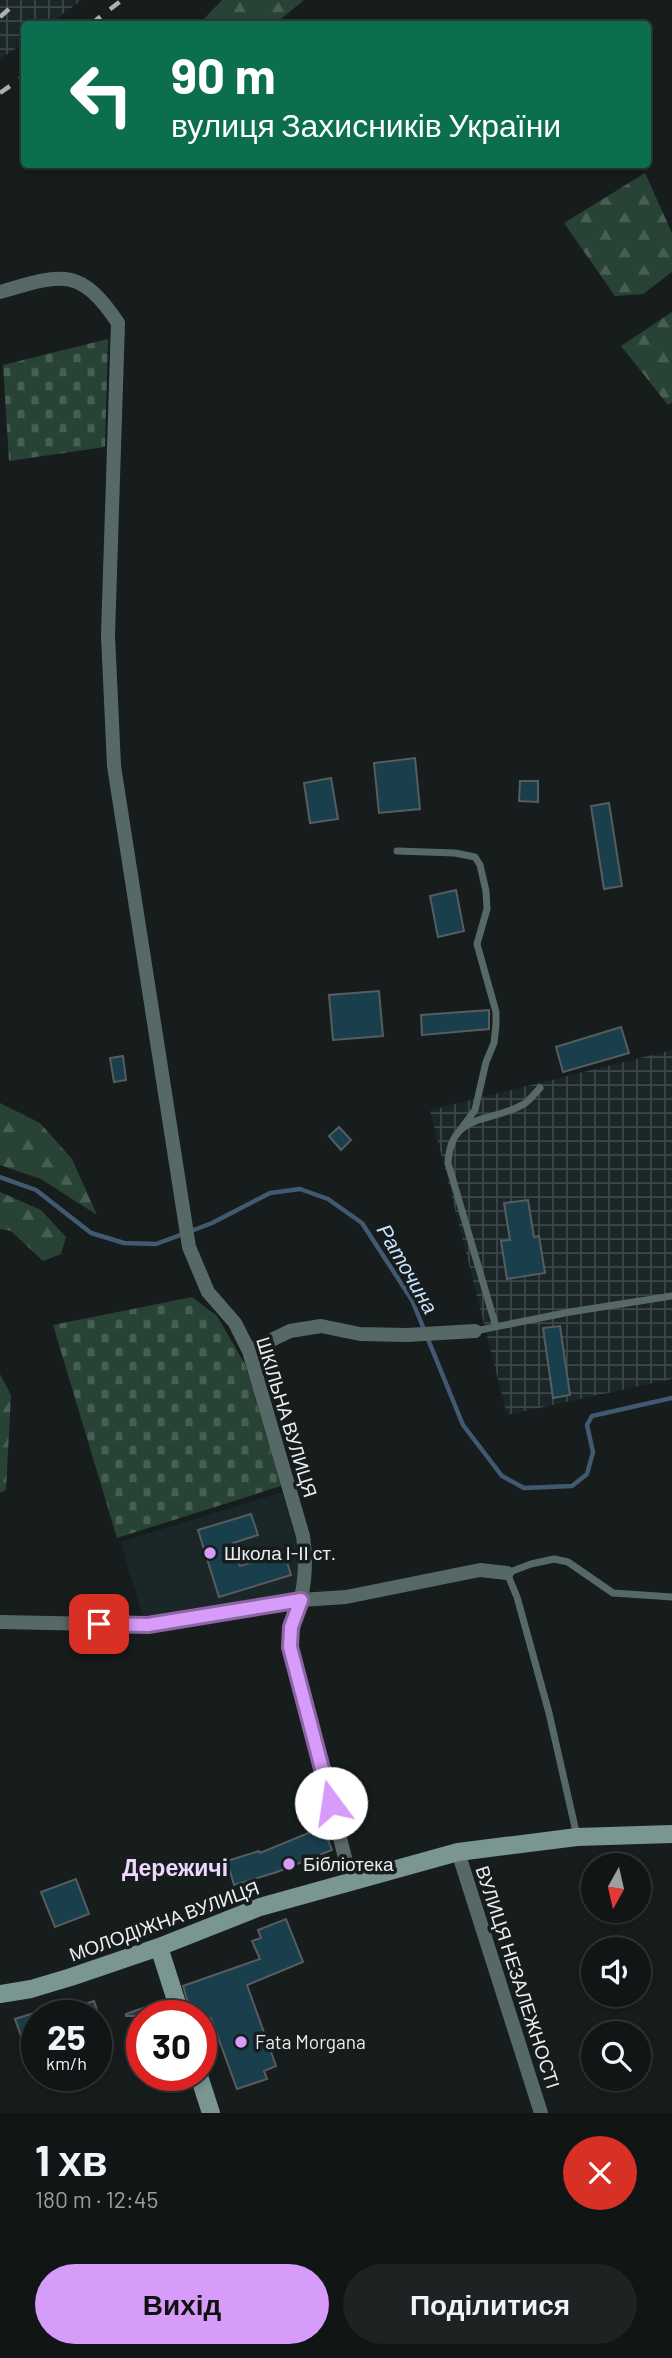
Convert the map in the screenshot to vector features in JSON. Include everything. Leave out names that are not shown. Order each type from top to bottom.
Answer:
[{"type":"street","name":"ШКІЛЬНА ВУЛИЦЯ","points":[[0,292],[42,281],[61,278],[75,280],[92,289],[104,301],[118,323],[108,635],[114,766],[125,847],[188,1247],[208,1293],[235,1324],[249,1351],[303,1536],[306,1564],[301,1600],[291,1627],[290,1647],[351,1881]]},
{"type":"street","points":[[249,1351],[290,1331],[321,1326],[360,1334],[407,1335],[475,1331]]},
{"type":"street","points":[[0,1622],[148,1625],[301,1600],[346,1597],[480,1570],[507,1573]]},
{"type":"street","name":"МОЛОДІЖНА ВУЛИЦЯ","points":[[0,1994],[44,1985],[159,1947],[260,1908],[458,1852],[577,1837],[672,1834]]},
{"type":"street","name":"ВУЛИЦЯ НЕЗАЛЕЖНОСТІ","points":[[458,1852],[541,2113]]},
{"type":"street","points":[[159,1947],[176,2000]]},
{"type":"street","points":[[204,2091],[211,2113]]},
{"type":"lane","points":[[397,852],[455,853],[475,857],[480,865],[486,891],[487,909],[477,944],[496,1012],[494,1043],[486,1062],[475,1110],[453,1138],[448,1163],[496,1327]]},
{"type":"lane","points":[[463,1126],[524,1104],[540,1088]]},
{"type":"lane","points":[[475,1331],[672,1296]]},
{"type":"lane","points":[[577,1837],[550,1713],[517,1597],[507,1573],[531,1563],[554,1559],[568,1562],[613,1593],[672,1597]]},
{"type":"shaded area","points":[[0,0],[82,0],[53,21],[21,21],[21,45],[0,59]]},
{"type":"shaded area","points":[[672,1050],[672,1379],[507,1415],[430,1110]]},
{"type":"shaded area","name":"Школа І-ІІ ст.","points":[[282,1492],[296,1538],[299,1565],[295,1594],[144,1619],[120,1542]]},
{"type":"green space","points":[[222,0],[304,0],[279,21],[202,21]]},
{"type":"green space","points":[[645,173],[672,233],[672,272],[643,294],[615,296],[564,223]]},
{"type":"green space","points":[[672,312],[672,402],[668,405],[621,346]]},
{"type":"green space","points":[[108,339],[105,447],[9,461],[3,365]]},
{"type":"green space","points":[[0,1103],[40,1123],[72,1159],[97,1215],[41,1179],[0,1165]]},
{"type":"green space","points":[[0,1192],[41,1210],[66,1237],[61,1254],[43,1261],[11,1231],[0,1229]]},
{"type":"green space","points":[[192,1297],[217,1316],[245,1364],[281,1486],[117,1538],[53,1325]]},
{"type":"green space","points":[[0,1374],[11,1395],[6,1490],[0,1493]]},
{"type":"building","points":[[415,758],[420,809],[379,813],[374,763]]},
{"type":"building","points":[[331,778],[338,819],[310,823],[304,783]]},
{"type":"building","points":[[520,781],[538,781],[538,802],[519,801]]},
{"type":"building","points":[[609,803],[622,886],[604,889],[591,806]]},
{"type":"building","points":[[456,890],[464,931],[438,937],[430,896]]},
{"type":"building","points":[[379,991],[383,1036],[333,1040],[329,995]]},
{"type":"building","points":[[489,1010],[489,1029],[422,1035],[421,1015]]},
{"type":"building","points":[[621,1027],[629,1053],[563,1072],[556,1047]]},
{"type":"building","points":[[123,1056],[126,1080],[114,1082],[110,1058]]},
{"type":"building","points":[[339,1127],[351,1140],[341,1150],[329,1136]]},
{"type":"building","points":[[528,1200],[534,1237],[539,1236],[545,1273],[507,1279],[501,1241],[510,1240],[504,1203]]},
{"type":"building","points":[[560,1326],[570,1395],[553,1398],[543,1328]]},
{"type":"building","name":"Школа І-ІІ ст.","points":[[251,1514],[258,1535],[233,1543],[240,1566],[284,1552],[291,1575],[219,1597],[198,1530]]},
{"type":"building","points":[[323,1827],[332,1850],[277,1872],[234,1885],[227,1861],[259,1851],[260,1853]]},
{"type":"building","points":[[76,1879],[89,1914],[55,1927],[41,1892]]},
{"type":"building","points":[[286,1919],[303,1962],[247,1985],[276,2066],[264,2071],[267,2079],[237,2089],[217,2034],[217,2000],[187,2000],[183,1986],[260,1959],[252,1941],[261,1938],[258,1930]]},
{"type":"building","points":[[21,2017],[21,2036],[15,2019]]},
{"type":"waterway","name":"Раточина","points":[[0,1177],[36,1190],[91,1233],[124,1243],[156,1244],[183,1234]]},
{"type":"waterway","name":"Раточина","points":[[191,1231],[270,1193],[300,1189],[328,1199],[362,1223],[412,1300],[463,1425],[502,1476],[524,1488],[572,1486],[587,1474],[593,1452],[587,1425],[592,1416],[672,1398]]},
{"type":"railway","points":[[95,21],[122,0]]},
{"type":"railway","points":[[0,17],[9,9]]},
{"type":"railway","points":[[0,93],[21,78]]},
{"type":"place","name":"Школа І-ІІ ст.","points":[[210,1553]]},
{"type":"place","name":"Бібліотека","points":[[289,1864]]},
{"type":"place","name":"Fata Morgana","points":[[241,2042]]},
{"type":"district","name":"Дережичі","points":[[175,1868]]},
{"type":"route","points":[[99,1624],[148,1625],[301,1600],[291,1627],[290,1647],[331,1803]]}]
